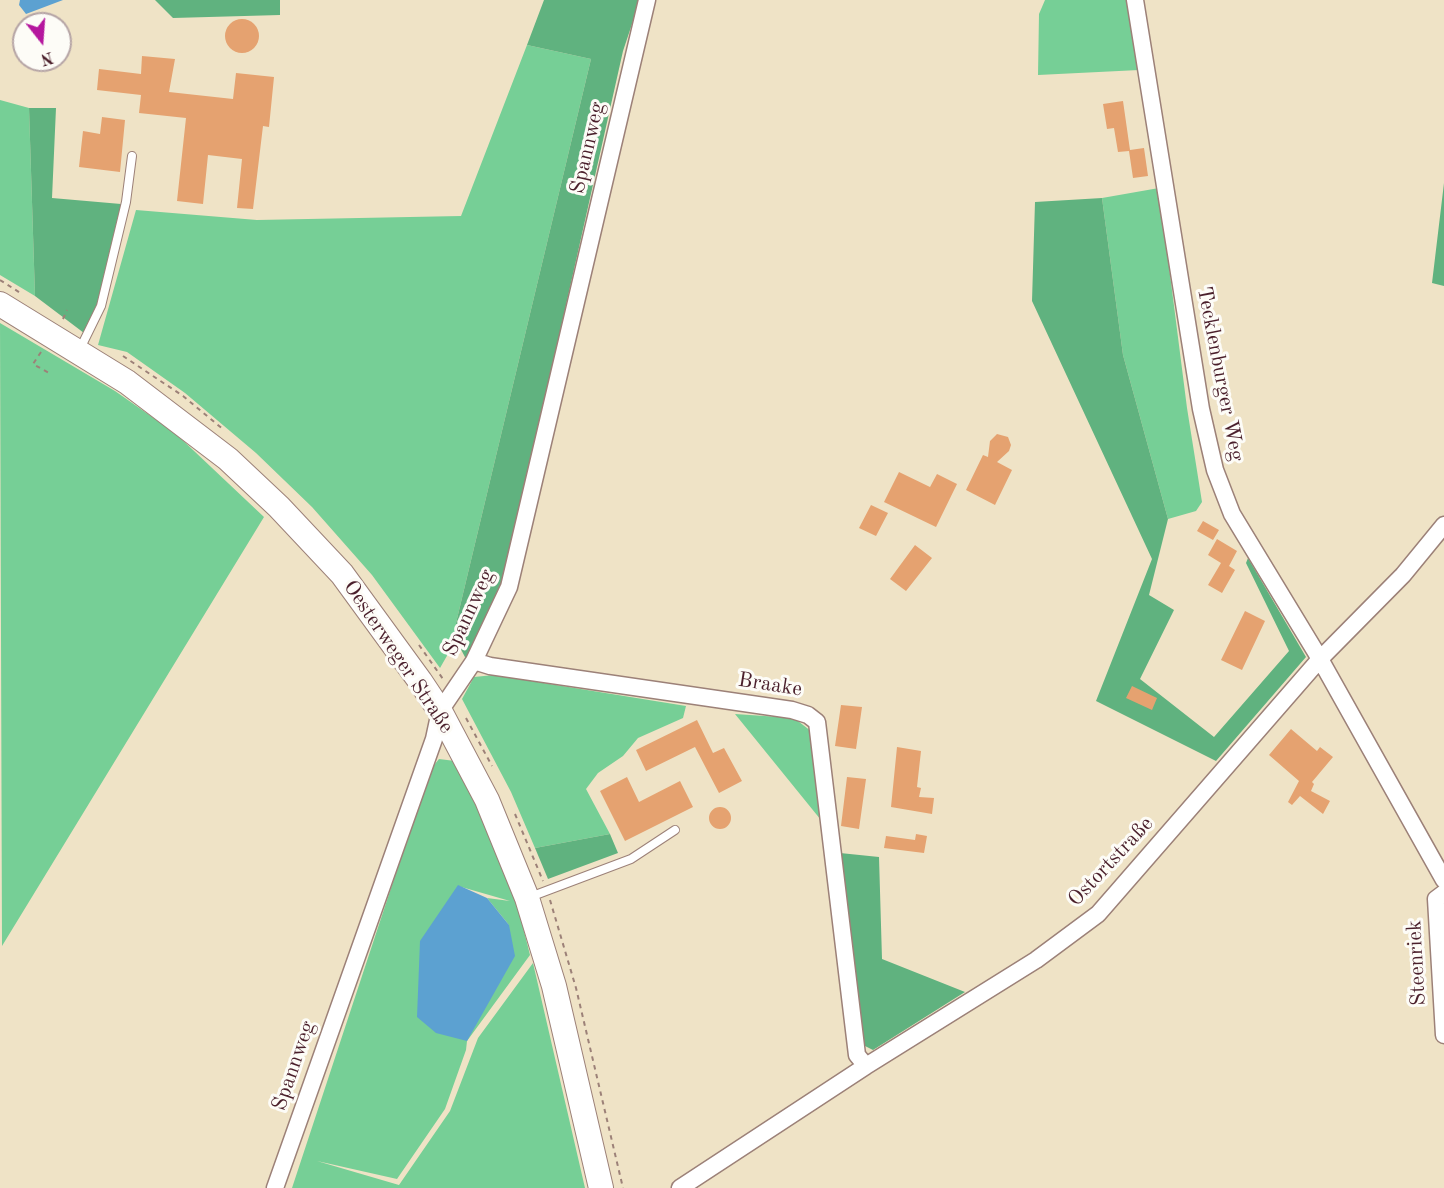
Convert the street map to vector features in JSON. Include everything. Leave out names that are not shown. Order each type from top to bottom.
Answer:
[{"type":"street","name":"Spannweg","points":[[275,1188],[446,702],[474,661],[509,587],[647,0]]},
{"type":"street","name":"Tecklenburger Weg","points":[[1135,0],[1201,409],[1215,470],[1232,514],[1320,659],[1444,880]]},
{"type":"street","name":"Oesterweger Straße","points":[[0,304],[127,382],[228,459],[279,507],[342,574],[446,702],[487,800],[537,894],[554,986],[601,1188]]},
{"type":"street","name":"Ostortstraße","points":[[680,1188],[866,1066],[1036,960],[1098,914],[1320,659],[1403,575],[1444,525]]},
{"type":"street","name":"Braake","points":[[474,661],[490,666],[792,710],[808,715],[817,722],[857,1055],[866,1066]]},
{"type":"street","name":"Steenriek","points":[[1444,893],[1436,899],[1444,1035]]},
{"type":"lane","points":[[79,351],[101,306],[126,202],[132,156]]},
{"type":"lane","points":[[537,894],[631,859],[675,830]]},
{"type":"path","points":[[0,280],[26,298]]},
{"type":"path","points":[[62,322],[68,310]]},
{"type":"path","points":[[42,351],[33,364],[49,373]]},
{"type":"path","points":[[117,354],[126,357],[183,396],[227,433]]},
{"type":"path","points":[[417,642],[446,702],[492,766]]},
{"type":"path","points":[[514,813],[537,894],[576,988],[623,1188]]},
{"type":"green space","points":[[155,0],[280,0],[280,15],[173,18]]},
{"type":"green space","points":[[544,0],[640,0],[623,51],[503,586],[466,659],[456,640],[456,623],[591,59],[527,45]]},
{"type":"green space","points":[[1045,0],[1127,0],[1139,70],[1038,75],[1039,14]]},
{"type":"green space","points":[[527,45],[591,59],[456,623],[456,640],[440,668],[372,575],[312,507],[256,453],[185,393],[127,352],[98,345],[136,210],[257,220],[461,216]]},
{"type":"green space","points":[[0,100],[29,108],[35,296],[0,275]]},
{"type":"green space","points":[[29,108],[56,108],[52,198],[121,204],[97,304],[84,333],[35,296]]},
{"type":"green space","points":[[1444,183],[1444,286],[1432,283]]},
{"type":"green space","points":[[1159,188],[1187,408],[1202,502],[1196,511],[1168,519],[1123,355],[1102,198]]},
{"type":"green space","points":[[1102,198],[1123,355],[1168,519],[1149,595],[1174,610],[1140,679],[1214,737],[1289,651],[1246,563],[1248,558],[1306,657],[1216,761],[1096,701],[1152,559],[1032,301],[1035,202]]},
{"type":"green space","points":[[0,323],[115,391],[175,433],[264,517],[2,946]]},
{"type":"green space","points":[[494,675],[686,706],[683,718],[638,738],[623,756],[598,773],[586,789],[610,834],[535,848],[511,792],[462,699],[474,677]]},
{"type":"green space","points":[[735,714],[794,718],[816,735],[825,825]]},
{"type":"green space","points":[[439,759],[455,761],[492,836],[517,903],[530,955],[467,1041],[466,1050],[445,1109],[397,1179],[317,1161],[399,1185],[450,1111],[478,1038],[533,963],[585,1188],[292,1188],[430,770]],"holes":[[[458,886],[510,901],[487,898],[509,925]]]},
{"type":"green space","points":[[610,834],[618,853],[548,879],[535,848]]},
{"type":"green space","points":[[840,853],[879,857],[882,959],[965,992],[873,1050],[861,1044]]},
{"type":"water","points":[[20,0],[63,0],[31,12],[24,12],[19,5]]},
{"type":"water","points":[[458,885],[487,898],[509,925],[515,956],[467,1041],[436,1033],[417,1017],[420,941]]},
{"type":"building","points":[[242,19],[254,24],[259,36],[254,48],[242,53],[230,48],[225,36],[230,24]]},
{"type":"building","points":[[142,56],[175,59],[169,92],[233,99],[236,73],[274,77],[269,127],[263,126],[253,209],[237,208],[242,159],[208,155],[203,204],[177,201],[186,118],[139,113],[141,95],[97,90],[99,69],[141,74]]},
{"type":"building","points":[[1123,101],[1130,150],[1144,148],[1148,176],[1133,178],[1129,151],[1118,152],[1114,128],[1107,129],[1103,104]]},
{"type":"building","points":[[102,117],[125,120],[120,172],[79,167],[83,131],[100,134]]},
{"type":"building","points":[[997,434],[1008,437],[1011,445],[1009,451],[997,462],[1012,470],[995,505],[966,490],[983,455],[988,457],[990,441]]},
{"type":"building","points":[[899,472],[930,487],[937,474],[957,484],[936,527],[884,502]]},
{"type":"building","points":[[871,505],[888,513],[876,536],[859,528]]},
{"type":"building","points":[[1203,521],[1219,530],[1213,540],[1197,531]]},
{"type":"building","points":[[1217,539],[1237,551],[1229,566],[1235,570],[1222,593],[1208,585],[1221,563],[1208,555]]},
{"type":"building","points":[[915,545],[932,558],[906,591],[890,579]]},
{"type":"building","points":[[1245,611],[1265,621],[1242,670],[1221,660]]},
{"type":"building","points":[[1132,686],[1157,698],[1152,710],[1126,698]]},
{"type":"building","points":[[841,705],[862,707],[856,749],[835,746]]},
{"type":"building","points":[[697,720],[713,753],[724,748],[742,781],[719,793],[695,747],[646,771],[636,750]]},
{"type":"building","points":[[1291,729],[1317,751],[1320,747],[1333,757],[1312,782],[1314,784],[1311,791],[1330,801],[1323,814],[1300,796],[1292,805],[1288,802],[1299,781],[1269,755]]},
{"type":"building","points":[[897,747],[921,751],[917,787],[921,788],[919,797],[934,798],[932,814],[891,807]]},
{"type":"building","points":[[627,777],[639,802],[680,781],[693,807],[625,841],[600,791]]},
{"type":"building","points":[[847,777],[866,779],[859,829],[841,826]]},
{"type":"building","points":[[720,807],[728,810],[731,818],[728,826],[720,829],[712,826],[709,818],[712,810]]},
{"type":"building","points":[[916,834],[927,836],[924,853],[884,848],[886,836],[915,840]]}]
